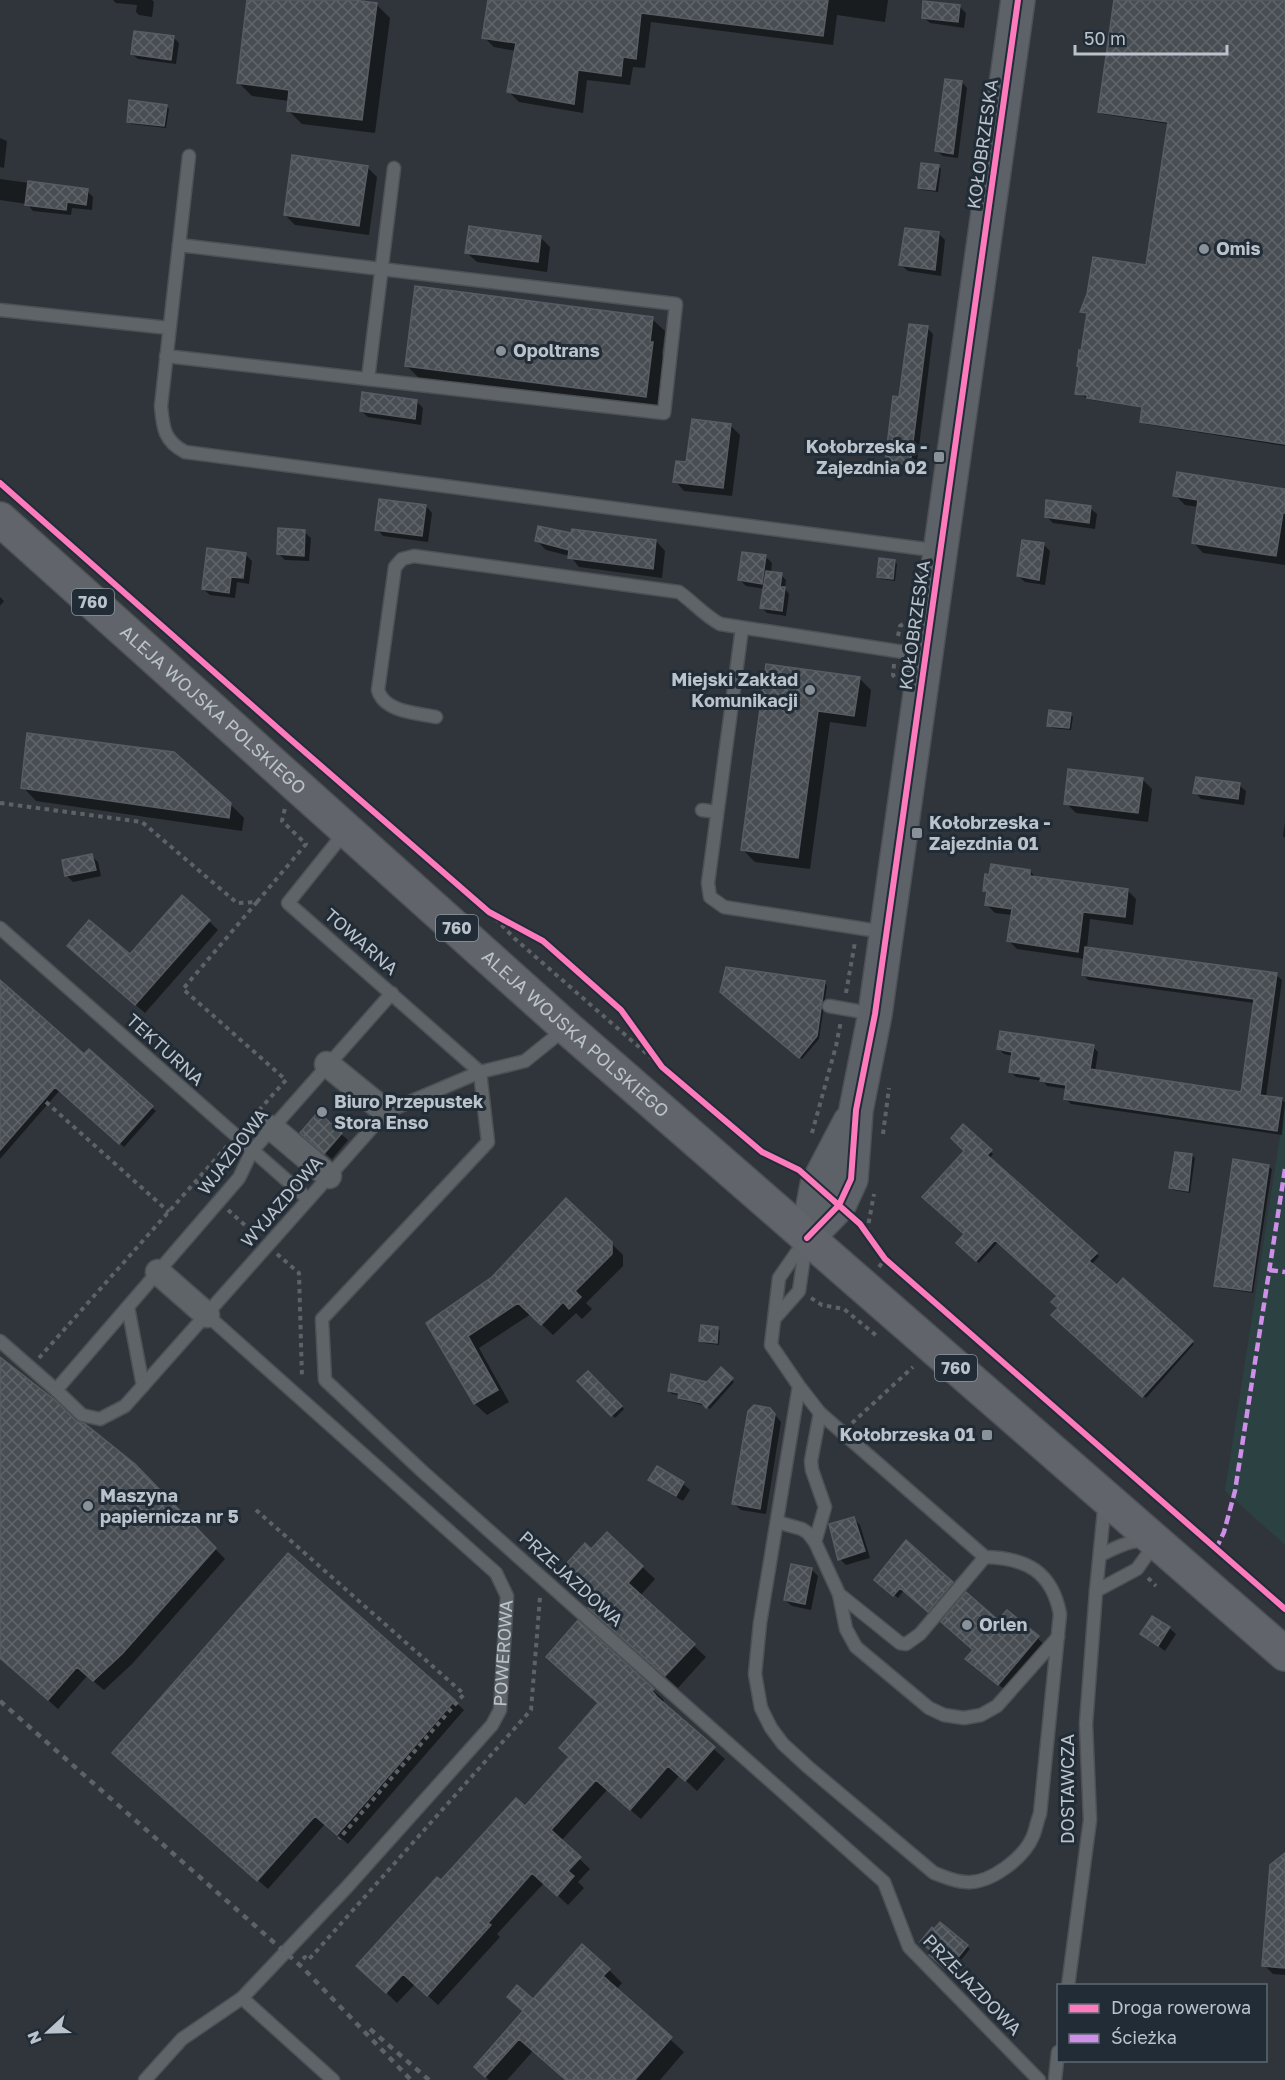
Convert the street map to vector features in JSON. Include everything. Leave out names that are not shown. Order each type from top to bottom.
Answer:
[{"type":"main road","name":"ALEJA WOJSKA POLSKIEGO","points":[[0,519],[567,1027],[1157,1541]]},
{"type":"main road","name":"760","points":[[1157,1541],[1285,1654]]},
{"type":"street","name":"KOŁOBRZESKA","points":[[807,1238],[817,1185],[856,1110],[875,1014],[1018,0]]},
{"type":"street","points":[[327,1064],[386,1112]]},
{"type":"street","points":[[272,1128],[329,1176]]},
{"type":"street","name":"POWEROWA","points":[[158,1272],[207,1315]]},
{"type":"lane","points":[[189,156],[161,406],[163,428],[173,446],[185,452],[941,551]]},
{"type":"lane","points":[[368,379],[394,168]]},
{"type":"lane","points":[[166,356],[664,413],[676,304],[179,245]]},
{"type":"lane","points":[[0,310],[169,328]]},
{"type":"lane","points":[[436,717],[392,707],[380,697],[378,690],[395,567],[402,559],[414,556],[679,592],[705,615],[720,624],[926,656]]},
{"type":"lane","points":[[742,628],[708,884],[710,897],[724,907],[887,933]]},
{"type":"lane","points":[[702,810],[717,812]]},
{"type":"lane","name":"TOWARNA","points":[[347,830],[288,903],[480,1072]]},
{"type":"lane","name":"TEKTURNA","points":[[0,928],[308,1199]]},
{"type":"lane","name":"WJAZDOWA","points":[[56,1390],[239,1178],[252,1151],[392,993]]},
{"type":"lane","points":[[829,1006],[875,1014]]},
{"type":"lane","name":"WYJAZDOWA","points":[[0,1341],[82,1415],[100,1419],[125,1406],[386,1112],[480,1072],[525,1060],[567,1027]]},
{"type":"lane","name":"PRZEJAZDOWA","points":[[480,1072],[488,1142],[322,1319],[326,1380],[423,1472],[884,1882],[909,1947],[1039,2080]]},
{"type":"lane","points":[[775,1318],[799,1291],[807,1238]]},
{"type":"lane","points":[[799,1386],[760,1623],[755,1674],[761,1708],[771,1728],[783,1744],[934,1873],[967,1883],[993,1875],[1015,1861],[1033,1838],[1040,1814],[1060,1614],[1056,1597],[1051,1586],[1040,1574],[1006,1557],[985,1557],[820,1413],[799,1386],[771,1345],[779,1278],[807,1238]]},
{"type":"lane","points":[[128,1306],[142,1386]]},
{"type":"lane","name":"POWEROWA","points":[[145,2080],[182,2039],[242,1998],[339,1895],[492,1725],[500,1710],[507,1596],[496,1573],[207,1315]]},
{"type":"lane","points":[[815,1542],[825,1507],[811,1461],[820,1413]]},
{"type":"lane","name":"DOSTAWCZA","points":[[1068,1984],[1090,1820],[1086,1724],[1106,1497]]},
{"type":"lane","points":[[777,1522],[802,1529],[815,1542],[839,1594],[846,1629],[856,1647],[929,1708],[944,1715],[964,1718],[981,1714],[997,1706],[1058,1637]]},
{"type":"lane","points":[[1096,1591],[1137,1569],[1157,1541],[1142,1539],[1128,1542],[1100,1555]]},
{"type":"lane","points":[[839,1594],[900,1643],[906,1644],[920,1634],[985,1557]]},
{"type":"lane","points":[[242,1998],[333,2080]]},
{"type":"lane","points":[[1055,2080],[1058,2062]]},
{"type":"path","points":[[31,1368],[286,1080],[183,988],[306,844],[282,821],[284,808],[301,788]]},
{"type":"path","points":[[0,803],[141,822],[237,903],[257,902]]},
{"type":"path","points":[[489,912],[507,921]]},
{"type":"path","points":[[489,912],[514,938],[662,1067]]},
{"type":"path","points":[[642,1039],[662,1067]]},
{"type":"path","points":[[46,1102],[169,1212]]},
{"type":"path","points":[[196,1182],[299,1273],[302,1380]]},
{"type":"path","points":[[799,1291],[822,1305],[844,1309],[887,1344]]},
{"type":"path","points":[[843,1432],[913,1366],[922,1374]]},
{"type":"path","points":[[256,1510],[464,1694],[339,1839]]},
{"type":"path","points":[[1137,1569],[1156,1586]]},
{"type":"path","points":[[298,1964],[304,1957],[308,1960],[313,1955],[531,1710],[541,1594]]},
{"type":"green space","points":[[1285,1104],[1285,1545],[1225,1491]]},
{"type":"building","points":[[247,0],[354,0],[377,3],[362,120],[287,111],[289,90],[237,83]]},
{"type":"building","points":[[488,0],[828,0],[823,36],[641,13],[636,59],[623,57],[621,76],[578,70],[574,104],[507,92],[516,43],[482,38]]},
{"type":"building","points":[[1114,0],[1285,0],[1285,444],[1140,422],[1142,407],[1075,394],[1079,350],[1081,351],[1087,313],[1080,312],[1087,294],[1093,257],[1146,265],[1168,122],[1098,112]]},
{"type":"building","points":[[923,1],[960,5],[958,22],[922,18]]},
{"type":"building","points":[[134,31],[174,36],[171,60],[131,54]]},
{"type":"building","points":[[945,79],[962,81],[953,154],[935,151]]},
{"type":"building","points":[[129,100],[167,105],[164,126],[127,122]]},
{"type":"building","points":[[292,155],[368,166],[359,226],[284,215]]},
{"type":"building","points":[[921,163],[939,165],[935,190],[918,188]]},
{"type":"building","points":[[28,181],[88,189],[86,205],[67,202],[66,210],[25,205]]},
{"type":"building","points":[[469,226],[541,236],[538,262],[465,253]]},
{"type":"building","points":[[905,228],[939,232],[935,270],[899,265]]},
{"type":"building","name":"Opoltrans","points":[[415,286],[653,317],[650,342],[653,342],[646,397],[405,366]]},
{"type":"building","points":[[909,324],[928,326],[910,465],[885,462],[893,396],[899,397]]},
{"type":"building","points":[[362,392],[417,400],[415,419],[360,411]]},
{"type":"building","points":[[692,419],[731,424],[723,488],[673,482],[676,461],[686,462]]},
{"type":"building","points":[[1177,472],[1285,489],[1285,513],[1283,513],[1276,556],[1192,543],[1198,500],[1173,496]]},
{"type":"building","points":[[379,499],[426,505],[422,536],[375,530]]},
{"type":"building","points":[[1046,500],[1091,506],[1089,523],[1045,517]]},
{"type":"building","points":[[538,526],[571,533],[572,529],[656,540],[653,569],[568,558],[569,550],[535,541]]},
{"type":"building","points":[[278,528],[305,530],[304,556],[277,554]]},
{"type":"building","points":[[1022,540],[1044,543],[1039,580],[1017,576]]},
{"type":"building","points":[[207,548],[246,553],[243,578],[231,577],[229,593],[202,589]]},
{"type":"building","points":[[742,552],[766,555],[762,584],[738,580]]},
{"type":"building","points":[[879,558],[895,560],[893,579],[877,577]]},
{"type":"building","points":[[766,571],[782,573],[780,587],[785,587],[782,611],[760,608]]},
{"type":"building","points":[[766,664],[860,677],[854,716],[818,711],[798,858],[741,850]]},
{"type":"building","points":[[1049,710],[1071,713],[1069,728],[1047,726]]},
{"type":"building","points":[[27,733],[174,752],[231,803],[229,818],[21,788]]},
{"type":"building","points":[[1068,769],[1143,778],[1138,813],[1064,804]]},
{"type":"building","points":[[1196,777],[1240,783],[1238,799],[1193,793]]},
{"type":"building","points":[[92,854],[96,870],[65,876],[62,860]]},
{"type":"building","points":[[991,864],[1030,870],[1030,876],[1128,889],[1125,917],[1083,912],[1078,952],[1007,941],[1012,909],[985,905],[987,891],[983,891],[985,874],[989,875]]},
{"type":"building","points":[[182,895],[210,920],[135,1005],[67,946],[89,920],[130,954]]},
{"type":"building","points":[[1085,947],[1277,973],[1260,1095],[1282,1098],[1277,1131],[1064,1099],[1066,1085],[1040,1081],[1041,1077],[1009,1072],[1012,1052],[997,1049],[1000,1031],[1094,1045],[1090,1069],[1241,1092],[1254,999],[1082,975]]},
{"type":"building","points":[[726,967],[825,981],[817,1036],[799,1058],[720,992]]},
{"type":"building","points":[[0,980],[84,1054],[89,1049],[153,1106],[119,1144],[55,1087],[0,1150]]},
{"type":"building","points":[[318,1112],[342,1133],[324,1154],[300,1133]]},
{"type":"building","points":[[963,1124],[992,1150],[987,1155],[1097,1253],[1089,1261],[1117,1285],[1123,1278],[1193,1341],[1142,1397],[1051,1315],[1058,1308],[1051,1302],[1057,1296],[995,1240],[976,1261],[956,1243],[964,1234],[922,1197],[964,1151],[951,1138]]},
{"type":"building","points":[[1175,1152],[1192,1154],[1188,1191],[1169,1188]]},
{"type":"building","points":[[1233,1159],[1269,1165],[1251,1291],[1214,1286]]},
{"type":"building","points":[[566,1198],[612,1242],[612,1254],[575,1291],[581,1297],[569,1309],[563,1302],[541,1325],[518,1303],[468,1336],[498,1390],[474,1404],[426,1323],[492,1277]]},
{"type":"building","points":[[701,1325],[718,1327],[717,1343],[699,1341]]},
{"type":"building","name":"Maszyna papiernicza nr 5","points":[[0,1357],[56,1401],[76,1421],[85,1424],[135,1464],[216,1548],[122,1654],[93,1681],[77,1667],[48,1700],[0,1658]]},
{"type":"building","points":[[721,1367],[733,1378],[706,1408],[702,1403],[678,1398],[679,1393],[668,1391],[671,1374],[707,1382]]},
{"type":"building","points":[[588,1371],[622,1406],[611,1416],[577,1381]]},
{"type":"building","points":[[754,1405],[770,1408],[775,1414],[760,1509],[732,1504],[748,1411]]},
{"type":"building","points":[[657,1466],[684,1482],[676,1496],[648,1480]]},
{"type":"building","points":[[854,1517],[865,1551],[838,1560],[829,1524]]},
{"type":"building","points":[[607,1532],[643,1566],[628,1583],[695,1644],[665,1676],[588,1608],[591,1605],[557,1574],[585,1543],[591,1549]]},
{"type":"building","points":[[906,1540],[953,1582],[928,1612],[900,1588],[893,1596],[874,1580]]},
{"type":"building","points":[[288,1553],[455,1700],[337,1835],[315,1816],[257,1881],[112,1753]]},
{"type":"building","points":[[791,1564],[812,1568],[805,1604],[784,1600]]},
{"type":"building","points":[[966,1592],[998,1620],[1007,1610],[1039,1636],[998,1685],[965,1659],[973,1650],[941,1622]]},
{"type":"building","points":[[1152,1616],[1170,1627],[1158,1646],[1140,1634]]},
{"type":"building","points":[[578,1620],[654,1689],[652,1691],[657,1697],[715,1747],[685,1781],[668,1766],[630,1810],[596,1780],[551,1830],[581,1857],[568,1871],[574,1876],[557,1896],[532,1873],[488,1923],[491,1925],[427,1996],[403,1974],[386,1993],[356,1966],[437,1877],[441,1880],[516,1798],[525,1806],[569,1757],[559,1748],[598,1703],[546,1657]]},
{"type":"building","points":[[1285,1853],[1285,1968],[1262,1966],[1270,1865]]},
{"type":"building","points":[[940,1922],[968,1945],[947,1971],[929,1955],[932,1952],[920,1942],[932,1927],[934,1929]]},
{"type":"building","points":[[582,1944],[610,1969],[603,1976],[672,2037],[635,2080],[566,2080],[519,2039],[485,2077],[474,2067],[523,2011],[507,1997],[517,1985],[533,1999]]},
{"type":"railway","points":[[0,1701],[303,1968],[411,2080]]},
{"type":"railway","points":[[370,2029],[429,2080]]},
{"type":"marked path","points":[[1216,1549],[1224,1532],[1235,1491],[1285,1169]]},
{"type":"marked path","points":[[1269,1270],[1285,1272]]},
{"type":"cycle path","points":[[807,1238],[839,1205],[851,1179],[856,1110],[875,1014],[1018,0]]},
{"type":"cycle path","points":[[0,483],[489,912],[543,941],[621,1010],[662,1067],[762,1152],[799,1170],[860,1224],[885,1259],[1285,1609]]},
{"type":"place","name":"Omis","points":[[1204,249]]},
{"type":"place","name":"Opoltrans","points":[[501,351]]},
{"type":"place","name":"Kołobrzeska - Zajezdnia 02","points":[[939,457]]},
{"type":"place","name":"Miejski Zakład Komunikacji","points":[[810,690]]},
{"type":"place","name":"Kołobrzeska - Zajezdnia 01","points":[[917,833]]},
{"type":"place","name":"Biuro Przepustek Stora Enso","points":[[322,1112]]},
{"type":"place","name":"Kołobrzeska 01","points":[[987,1435]]},
{"type":"place","name":"Maszyna papiernicza nr 5","points":[[88,1506]]},
{"type":"place","name":"Orlen","points":[[967,1625]]}]
